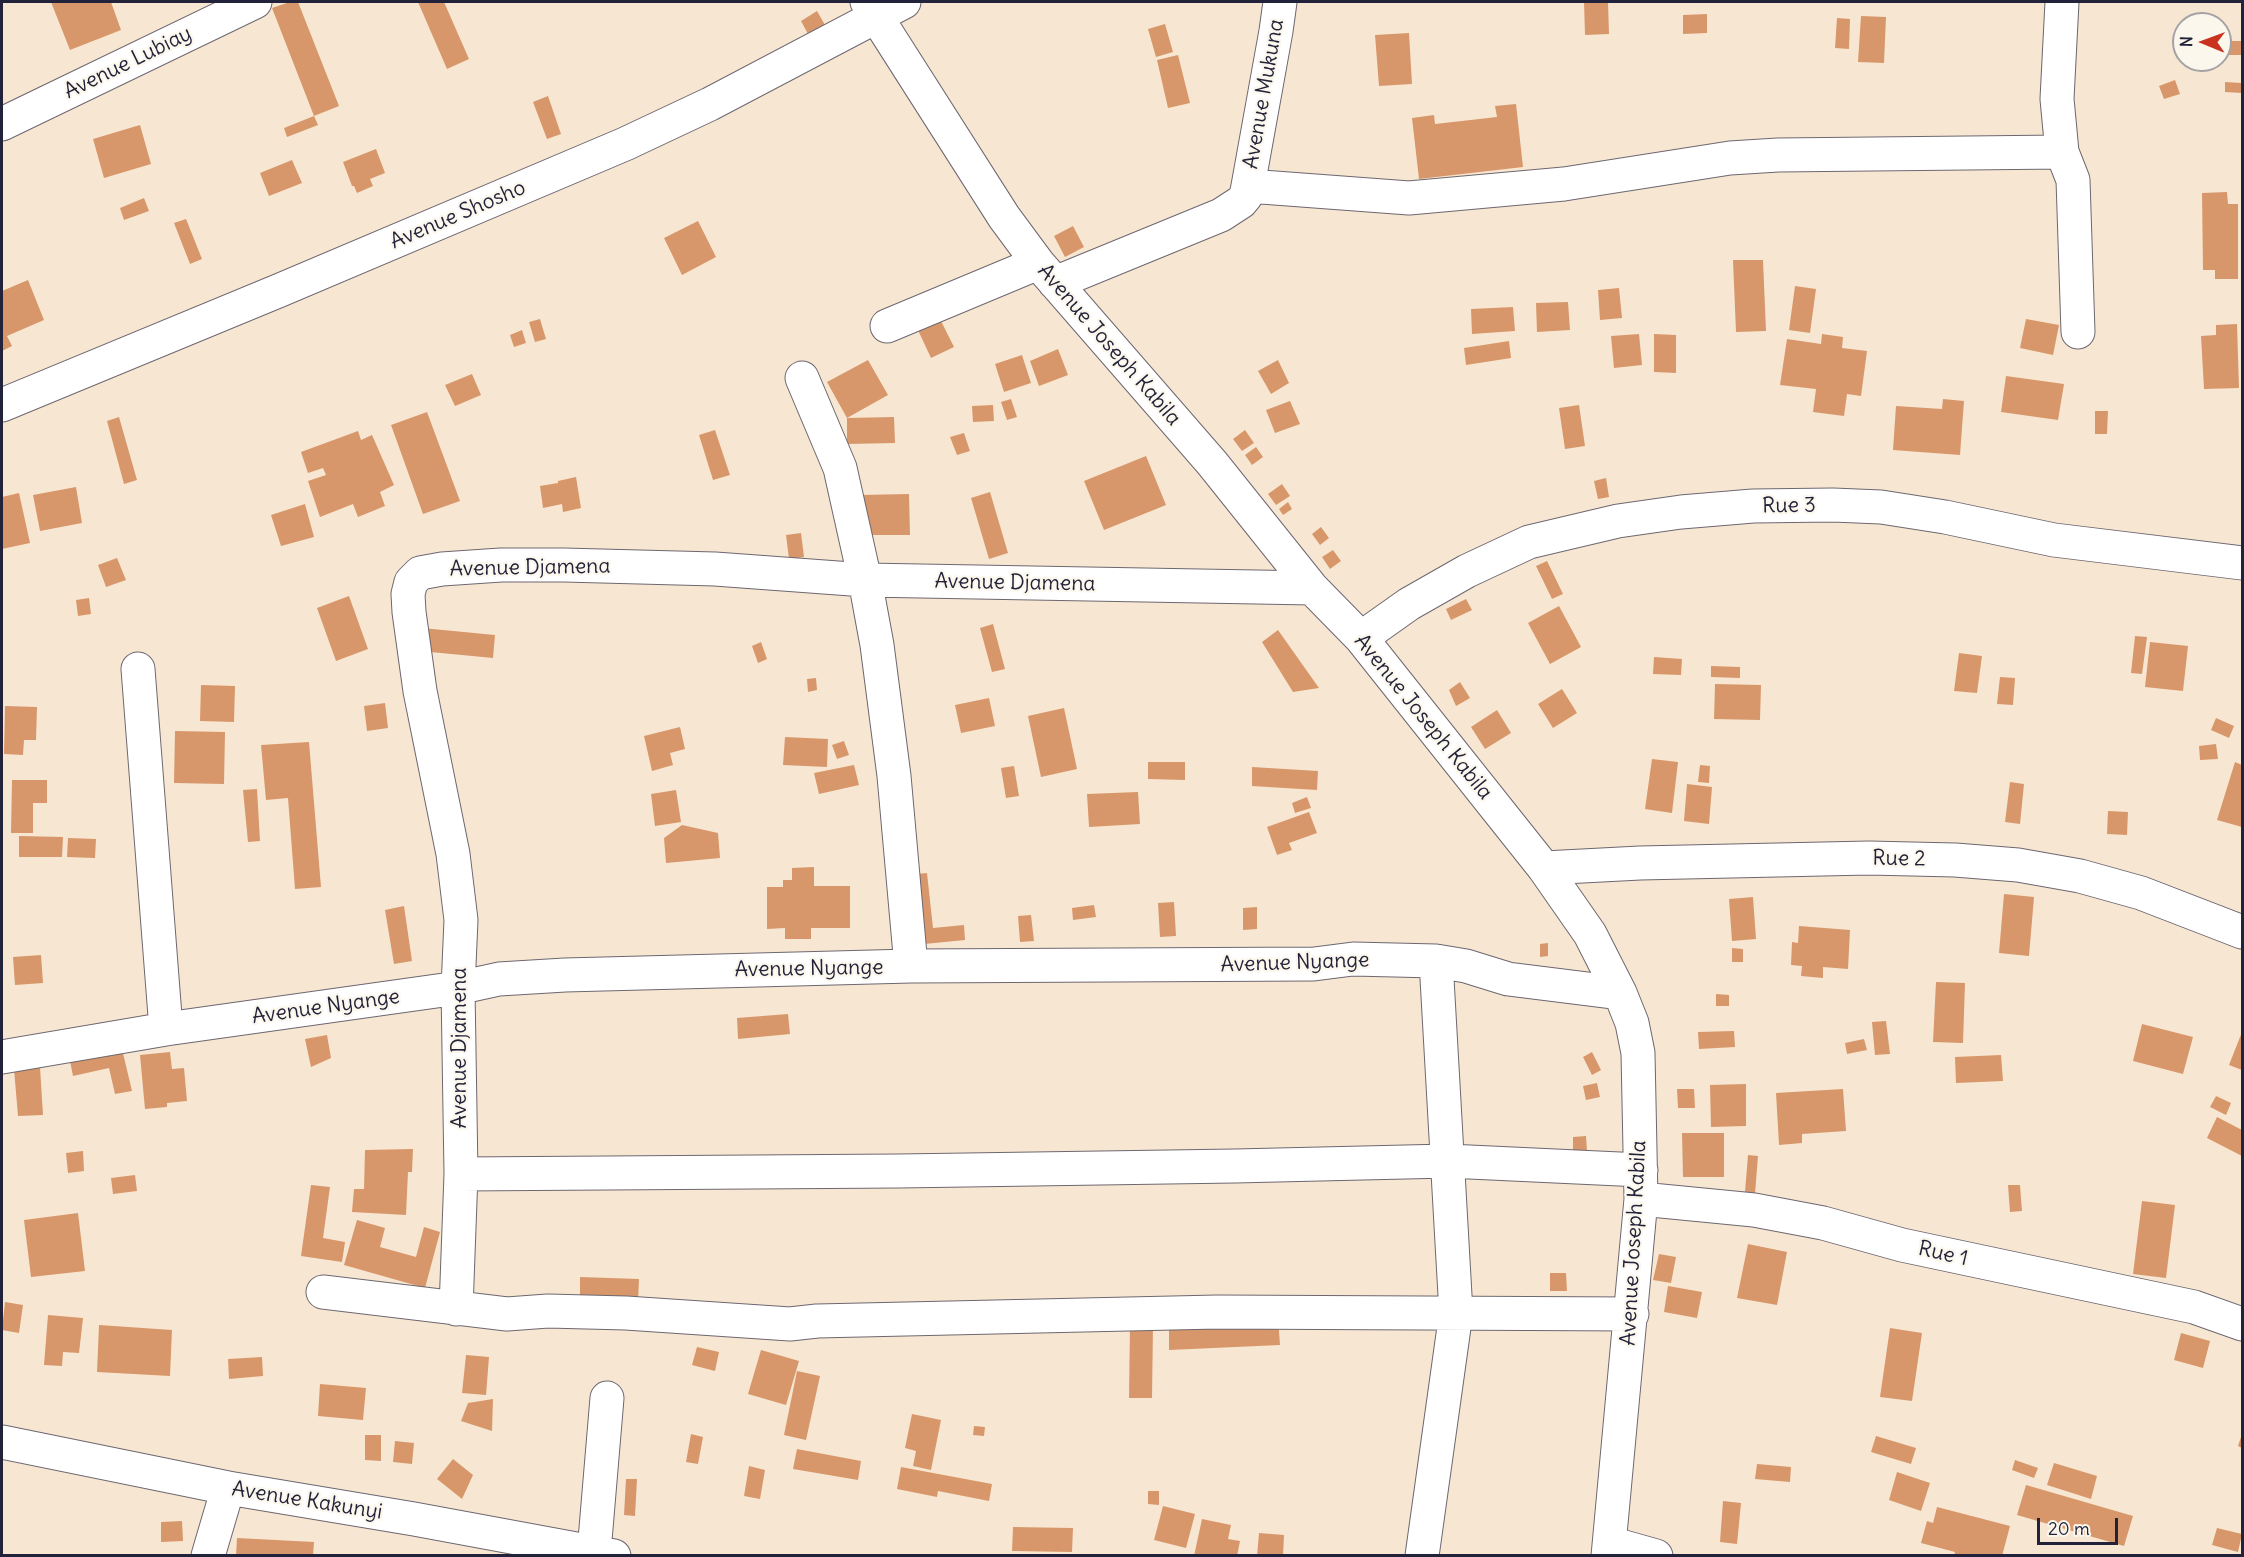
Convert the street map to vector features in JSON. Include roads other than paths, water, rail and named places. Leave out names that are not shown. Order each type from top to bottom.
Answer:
[{"type":"street","name":"Avenue Lubiay","points":[[2,124],[255,2]]},
{"type":"street","name":"Avenue Shosho","points":[[2,405],[625,144],[710,104],[872,8],[904,2]]},
{"type":"street","name":"Avenue Mukuna","points":[[1248,186],[1280,2]]},
{"type":"street","points":[[2062,2],[2057,99],[2062,152],[2073,180],[2078,333]]},
{"type":"street","name":"Avenue Joseph Kabila","points":[[872,8],[1004,217],[1046,273],[1212,463],[1312,588],[1361,638],[1544,868],[1590,934],[1620,993],[1632,1023],[1638,1053],[1641,1184],[1632,1314],[1609,1549]]},
{"type":"street","points":[[886,326],[1233,208],[1246,196],[1248,186],[1409,198],[1564,183],[1730,158],[1778,155],[2062,152]]},
{"type":"street","points":[[802,378],[840,468],[865,580],[877,645],[894,776],[911,966]]},
{"type":"street","name":"Rue 3","points":[[1361,638],[1409,604],[1457,576],[1529,542],[1618,521],[1691,511],[1765,506],[1881,507],[1946,517],[2055,540],[2242,563]]},
{"type":"street","name":"Avenue Djamena","points":[[456,1309],[461,1174],[459,988],[462,920],[453,854],[420,691],[409,612],[408,594],[411,582],[420,573],[432,570],[522,565],[715,569],[865,580],[1312,588]]},
{"type":"street","points":[[138,669],[166,1029]]},
{"type":"street","name":"Rue 2","points":[[1544,868],[1640,863],[1869,858],[1955,860],[2018,865],[2080,876],[2141,893],[2242,932]]},
{"type":"street","name":"Avenue Nyange","points":[[2,1057],[166,1029],[459,988],[499,979],[566,975],[911,966],[1314,964],[1353,959],[1436,961],[1466,966],[1508,979],[1620,993]]},
{"type":"street","points":[[1422,1556],[1456,1313],[1436,961]]},
{"type":"street","name":"Rue 1","points":[[461,1174],[934,1171],[1448,1161],[1641,1184],[1823,1223],[1902,1245],[2194,1307],[2242,1324]]},
{"type":"street","points":[[323,1292],[507,1314],[548,1311],[692,1316],[790,1324],[817,1321],[1217,1312],[1632,1314]]},
{"type":"street","points":[[604,1554],[607,1398]]},
{"type":"street","name":"Avenue Kakunyi","points":[[2,1442],[228,1488],[604,1554]]},
{"type":"street","points":[[208,1556],[228,1488]]},
{"type":"street","points":[[1609,1549],[1656,1556]]}]
